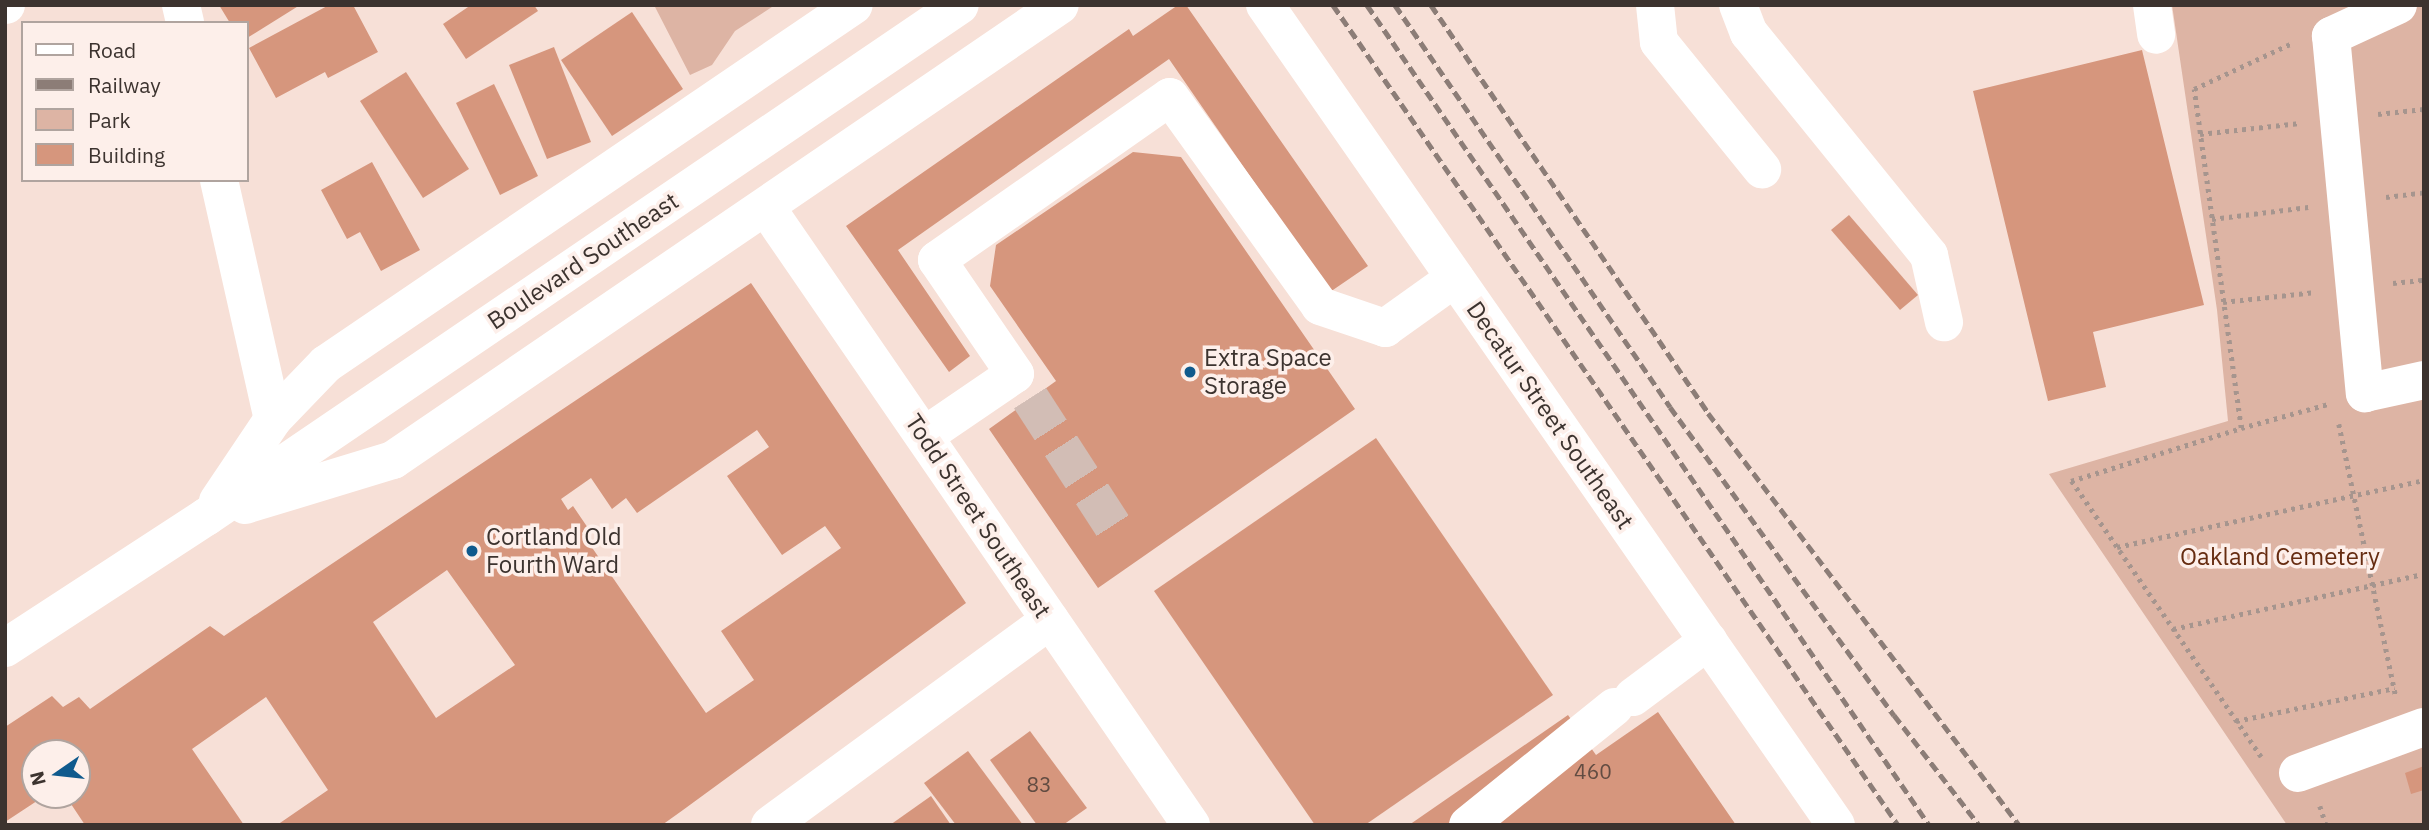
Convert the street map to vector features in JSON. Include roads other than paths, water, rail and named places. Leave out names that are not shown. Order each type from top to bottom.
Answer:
[{"type":"main road","name":"Boulevard Southeast","points":[[206,517],[273,419],[326,364],[854,5]]},
{"type":"main road","name":"Boulevard Southeast","points":[[5,648],[206,517],[960,5]]},
{"type":"main road","points":[[206,517],[393,460],[1060,5]]},
{"type":"main road","name":"Decatur Street Southeast","points":[[1265,5],[1836,825]]},
{"type":"main road","points":[[1656,5],[1659,42],[1762,169]]},
{"type":"main road","points":[[1738,5],[1749,33],[1929,254],[1944,322]]},
{"type":"main road","points":[[2398,5],[2332,36],[2350,397],[2424,380]]},
{"type":"main road","points":[[924,436],[1022,386],[937,260],[1170,97],[1320,306],[1385,328],[1454,278]]},
{"type":"main road","points":[[219,182],[273,419]]},
{"type":"main road","name":"Todd Street Southeast","points":[[766,207],[1191,825]]},
{"type":"main road","points":[[770,825],[1050,620]]},
{"type":"main road","points":[[1468,825],[1624,702],[1707,641]]},
{"type":"main road","points":[[2298,773],[2414,731]]},
{"type":"tunnel","points":[[1030,398],[1118,534]]},
{"type":"railway","points":[[1333,5],[1898,825]]},
{"type":"railway","points":[[1367,5],[1929,825]]},
{"type":"railway","points":[[1395,5],[1670,407],[1894,715],[1979,825]]},
{"type":"railway","points":[[1431,5],[1708,413],[2019,825]]},
{"type":"place","name":"Extra Space Storage","points":[[1190,372]]},
{"type":"place","name":"Cortland Old Fourth Ward","points":[[472,551]]},
{"type":"park label","name":"Oakland Cemetery","points":[[2280,557]]}]
